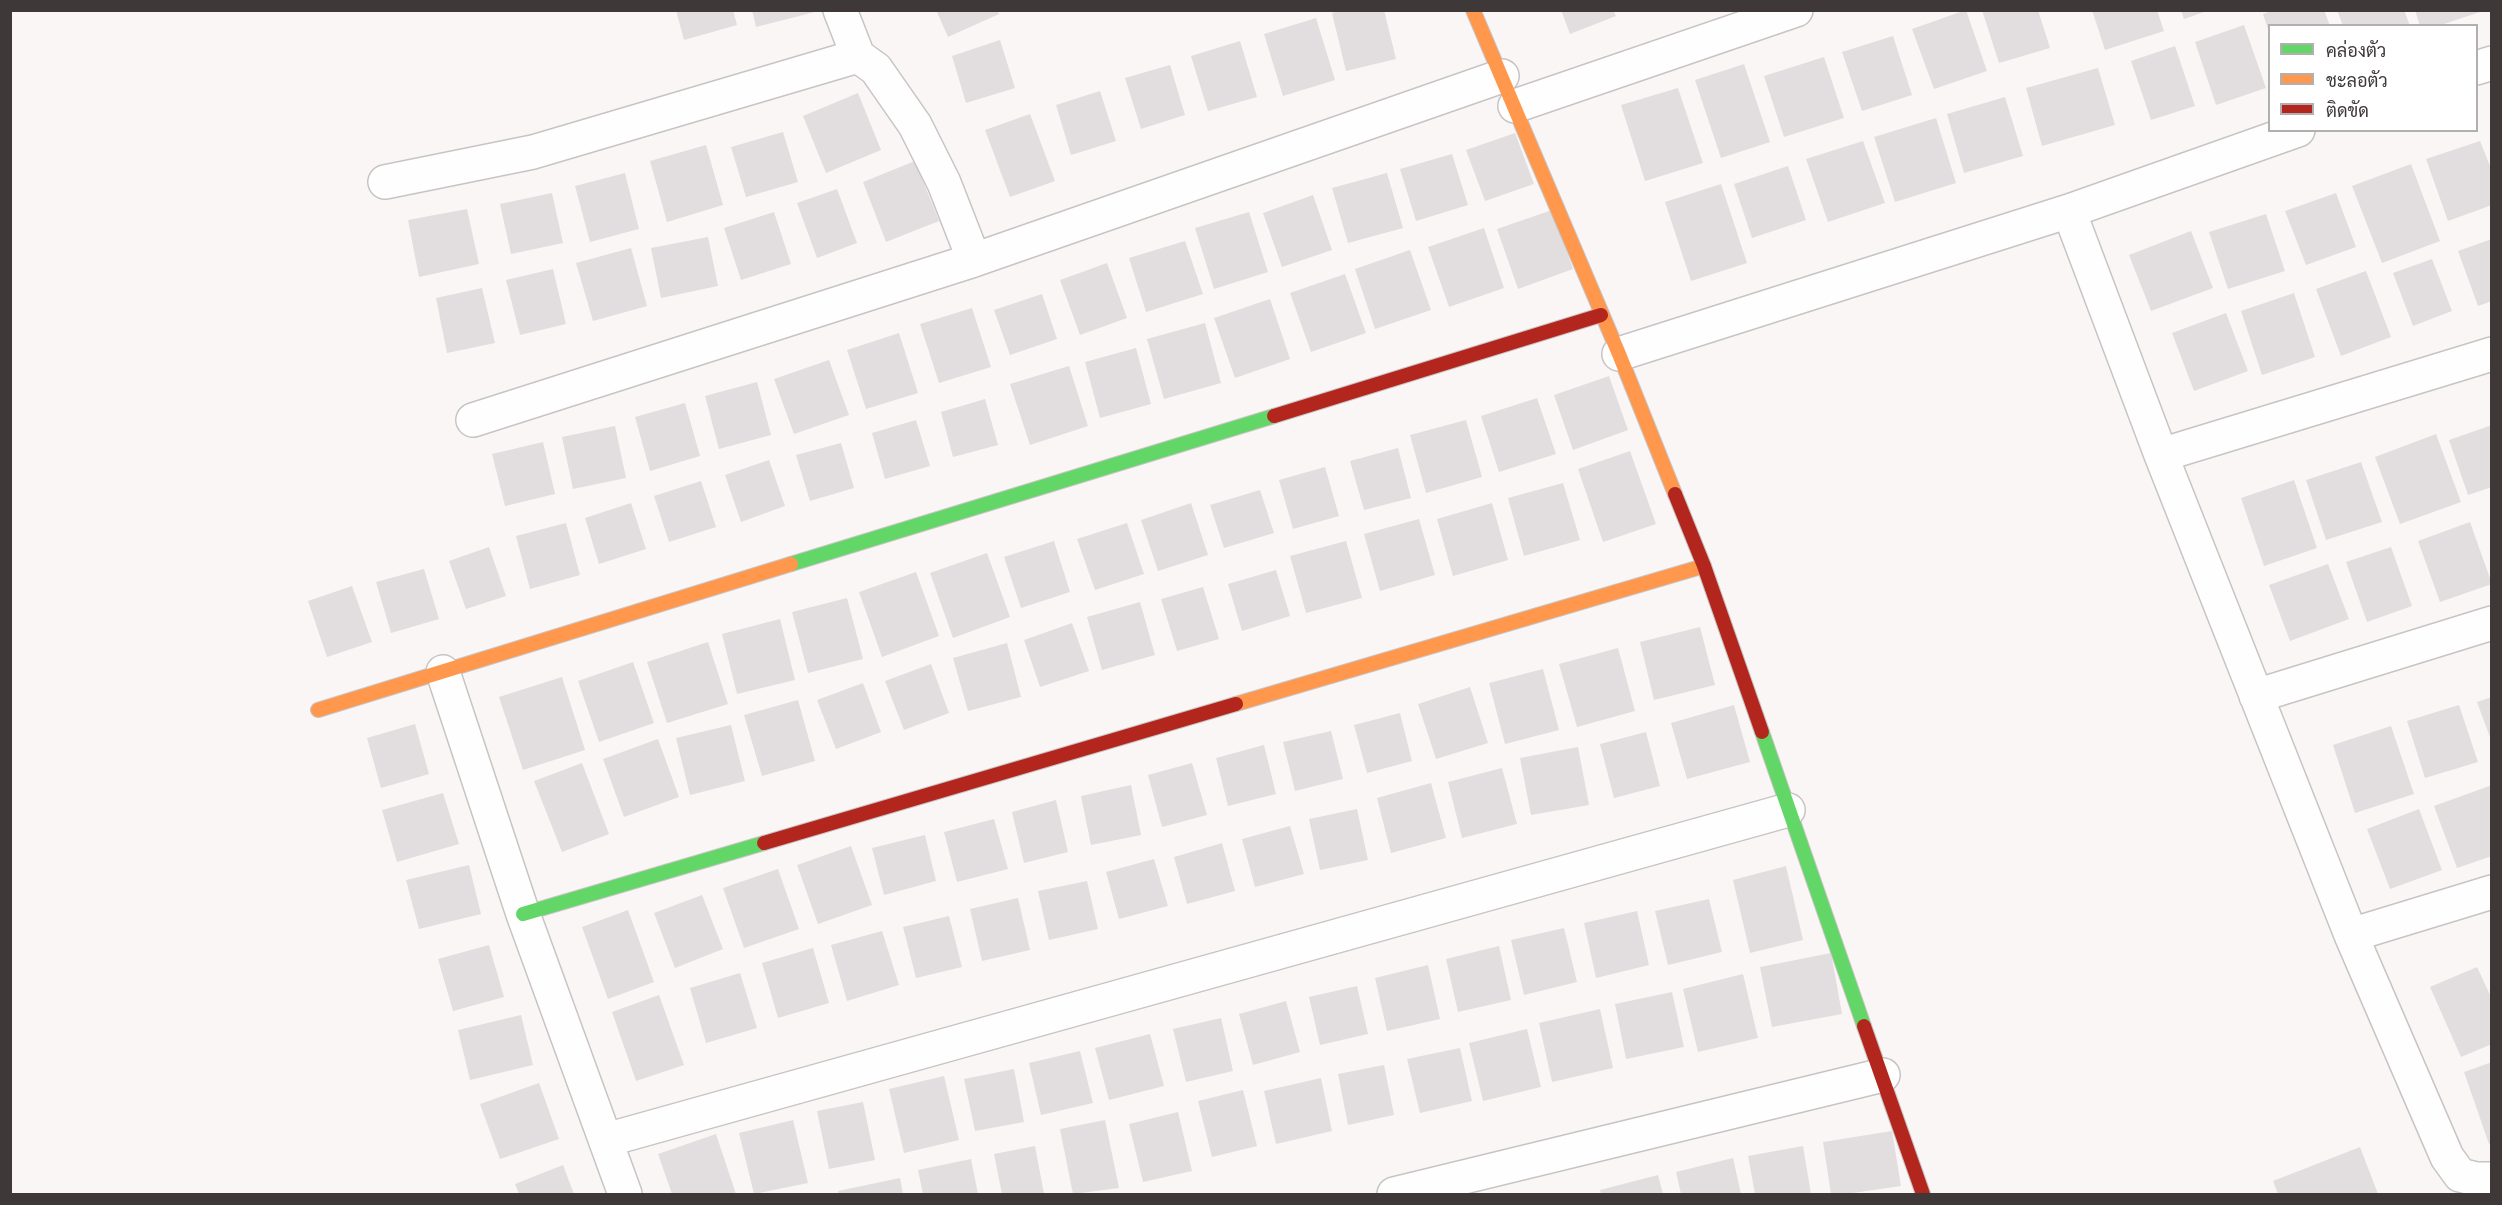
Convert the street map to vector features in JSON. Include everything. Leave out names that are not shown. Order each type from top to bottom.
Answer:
[{"type":"street","points":[[840,10],[858,56],[876,69],[915,125],[944,183],[974,260]]},
{"type":"street","points":[[1473,10],[1619,354],[1704,566],[1923,1194]]},
{"type":"street","points":[[1515,106],[1796,10]]},
{"type":"street","points":[[385,182],[533,152],[858,56]]},
{"type":"street","points":[[473,420],[974,260],[1502,76]]},
{"type":"street","points":[[1619,354],[2069,210],[2292,132]]},
{"type":"street","points":[[2069,210],[2161,455],[2350,935],[2447,1157],[2460,1175],[2476,1179],[2492,1179]]},
{"type":"street","points":[[318,710],[1601,315]]},
{"type":"street","points":[[2161,455],[2492,354]]},
{"type":"street","points":[[523,914],[1704,566]]},
{"type":"street","points":[[2256,696],[2492,623]]},
{"type":"street","points":[[443,672],[523,914],[626,1194]]},
{"type":"street","points":[[606,1140],[1788,810]]},
{"type":"street","points":[[2350,935],[2492,892]]},
{"type":"street","points":[[1394,1194],[1883,1075]]},
{"type":"building","points":[[676,10],[733,10],[737,25],[684,40]]},
{"type":"building","points":[[752,10],[814,10],[815,12],[756,27]]},
{"type":"building","points":[[936,10],[997,10],[999,14],[948,37]]},
{"type":"building","points":[[1342,10],[1384,10],[1396,59],[1346,71],[1332,13]]},
{"type":"building","points":[[1561,10],[1613,10],[1616,16],[1570,34]]},
{"type":"building","points":[[1966,10],[1987,71],[1934,89],[1912,29]]},
{"type":"building","points":[[1982,10],[2038,10],[2050,48],[1999,63]]},
{"type":"building","points":[[2092,10],[2157,10],[2164,31],[2105,50]]},
{"type":"building","points":[[2181,10],[2207,10],[2207,11],[2184,19]]},
{"type":"building","points":[[2274,10],[2324,10],[2329,24],[2268,24],[2268,29],[2263,14]]},
{"type":"building","points":[[2337,10],[2404,10],[2409,24],[2342,24]]},
{"type":"building","points":[[2415,10],[2479,10],[2480,12],[2444,24],[2419,24]]},
{"type":"building","points":[[1316,18],[1335,80],[1283,96],[1264,34]]},
{"type":"building","points":[[2244,25],[2266,88],[2216,105],[2195,42]]},
{"type":"building","points":[[1893,36],[1912,95],[1862,111],[1842,52]]},
{"type":"building","points":[[1000,40],[1015,88],[966,103],[952,56]]},
{"type":"building","points":[[1240,41],[1257,97],[1208,111],[1191,56]]},
{"type":"building","points":[[2175,46],[2195,106],[2151,120],[2131,61]]},
{"type":"building","points":[[1824,57],[1844,118],[1784,137],[1764,76]]},
{"type":"building","points":[[1744,64],[1770,142],[1721,158],[1695,80]]},
{"type":"building","points":[[1170,65],[1185,115],[1141,129],[1125,78]]},
{"type":"building","points":[[2098,68],[2115,125],[2042,146],[2026,88]]},
{"type":"building","points":[[1678,88],[1703,163],[1645,181],[1621,105]]},
{"type":"building","points":[[1100,91],[1116,141],[1071,155],[1056,105]]},
{"type":"building","points":[[858,93],[881,150],[826,173],[803,116]]},
{"type":"building","points":[[2005,97],[2023,156],[1964,173],[1947,114]]},
{"type":"building","points":[[1030,114],[1055,181],[1010,197],[985,130]]},
{"type":"building","points":[[1936,118],[1956,183],[1895,202],[1874,137]]},
{"type":"building","points":[[783,132],[798,182],[746,197],[731,147]]},
{"type":"building","points":[[1515,133],[1534,184],[1485,201],[1466,150]]},
{"type":"building","points":[[1863,141],[1885,203],[1828,222],[1806,159]]},
{"type":"building","points":[[2480,141],[2492,171],[2492,205],[2448,221],[2426,159]]},
{"type":"building","points":[[706,145],[723,205],[667,222],[650,161]]},
{"type":"building","points":[[1452,154],[1468,205],[1416,221],[1400,169]]},
{"type":"building","points":[[915,161],[939,221],[886,242],[863,182]]},
{"type":"building","points":[[2411,164],[2440,241],[2382,263],[2352,186]]},
{"type":"building","points":[[1788,166],[1806,220],[1752,238],[1734,184]]},
{"type":"building","points":[[625,173],[639,229],[590,242],[575,186]]},
{"type":"building","points":[[1387,173],[1403,228],[1348,243],[1332,188]]},
{"type":"building","points":[[1721,184],[1747,263],[1691,281],[1665,202]]},
{"type":"building","points":[[837,189],[857,243],[817,258],[797,203]]},
{"type":"building","points":[[552,193],[563,243],[511,254],[500,204]]},
{"type":"building","points":[[2336,193],[2356,247],[2306,265],[2285,211]]},
{"type":"building","points":[[1313,195],[1332,250],[1282,267],[1263,213]]},
{"type":"building","points":[[467,209],[479,264],[419,277],[408,220]]},
{"type":"building","points":[[1552,210],[1573,269],[1518,289],[1497,229]]},
{"type":"building","points":[[774,212],[791,264],[741,280],[724,228]]},
{"type":"building","points":[[1249,212],[1268,272],[1214,289],[1195,228]]},
{"type":"building","points":[[2266,214],[2285,271],[2228,289],[2209,232]]},
{"type":"building","points":[[1484,228],[1504,288],[1449,307],[1428,247]]},
{"type":"building","points":[[2191,231],[2213,288],[2151,311],[2129,255]]},
{"type":"building","points":[[708,237],[718,286],[661,298],[651,248]]},
{"type":"building","points":[[2492,239],[2492,301],[2478,306],[2458,251]]},
{"type":"building","points":[[1185,241],[1203,294],[1146,312],[1129,258]]},
{"type":"building","points":[[631,248],[647,306],[593,321],[576,263]]},
{"type":"building","points":[[1410,250],[1431,310],[1375,329],[1355,269]]},
{"type":"building","points":[[2432,259],[2452,311],[2413,326],[2393,273]]},
{"type":"building","points":[[1107,263],[1127,318],[1080,335],[1060,280]]},
{"type":"building","points":[[553,269],[566,324],[520,335],[506,280]]},
{"type":"building","points":[[2366,271],[2391,337],[2341,356],[2316,289]]},
{"type":"building","points":[[1345,274],[1366,333],[1311,352],[1290,293]]},
{"type":"building","points":[[482,288],[495,343],[447,353],[436,298]]},
{"type":"building","points":[[2294,293],[2315,357],[2262,375],[2241,311]]},
{"type":"building","points":[[1042,294],[1057,339],[1010,355],[994,310]]},
{"type":"building","points":[[1270,299],[1290,359],[1235,378],[1214,318]]},
{"type":"building","points":[[972,308],[991,367],[939,383],[920,324]]},
{"type":"building","points":[[2226,313],[2248,371],[2194,391],[2172,333]]},
{"type":"building","points":[[1205,323],[1221,383],[1164,399],[1147,339]]},
{"type":"building","points":[[899,333],[918,393],[866,409],[847,350]]},
{"type":"building","points":[[1136,348],[1151,404],[1100,418],[1085,362]]},
{"type":"building","points":[[829,360],[849,415],[794,434],[774,379]]},
{"type":"building","points":[[1069,366],[1088,426],[1030,445],[1010,384]]},
{"type":"building","points":[[1609,376],[1628,430],[1573,450],[1554,395]]},
{"type":"building","points":[[757,382],[771,435],[719,449],[705,396]]},
{"type":"building","points":[[1537,398],[1556,454],[1499,472],[1481,416]]},
{"type":"building","points":[[985,399],[998,445],[953,457],[941,412]]},
{"type":"building","points":[[685,403],[700,456],[650,471],[635,417]]},
{"type":"building","points":[[916,420],[930,466],[885,479],[872,433]]},
{"type":"building","points":[[1466,420],[1482,477],[1426,493],[1410,435]]},
{"type":"building","points":[[2492,425],[2492,487],[2468,495],[2449,440]]},
{"type":"building","points":[[615,426],[626,478],[573,489],[562,437]]},
{"type":"building","points":[[2436,434],[2461,502],[2400,524],[2375,457]]},
{"type":"building","points":[[543,442],[555,494],[505,506],[492,454]]},
{"type":"building","points":[[841,443],[854,488],[810,501],[796,455]]},
{"type":"building","points":[[1398,448],[1411,498],[1364,510],[1350,461]]},
{"type":"building","points":[[1630,451],[1656,524],[1603,542],[1578,469]]},
{"type":"building","points":[[769,460],[785,506],[741,522],[725,475]]},
{"type":"building","points":[[2361,462],[2382,522],[2326,540],[2306,480]]},
{"type":"building","points":[[1325,467],[1339,516],[1293,529],[1279,480]]},
{"type":"building","points":[[2294,480],[2317,548],[2264,566],[2241,498]]},
{"type":"building","points":[[701,481],[716,527],[669,542],[654,496]]},
{"type":"building","points":[[1563,483],[1580,540],[1524,556],[1508,498]]},
{"type":"building","points":[[1260,490],[1274,533],[1224,548],[1210,505]]},
{"type":"building","points":[[631,503],[646,549],[599,564],[585,518]]},
{"type":"building","points":[[1191,503],[1208,555],[1158,571],[1141,520]]},
{"type":"building","points":[[1492,503],[1508,560],[1453,576],[1437,519]]},
{"type":"building","points":[[1419,519],[1435,575],[1380,591],[1364,534]]},
{"type":"building","points":[[2470,522],[2492,584],[2440,602],[2418,541]]},
{"type":"building","points":[[566,523],[580,575],[530,589],[516,536]]},
{"type":"building","points":[[1127,523],[1144,574],[1095,590],[1077,539]]},
{"type":"building","points":[[1054,541],[1070,592],[1021,608],[1004,557]]},
{"type":"building","points":[[1346,541],[1362,598],[1306,613],[1290,556]]},
{"type":"building","points":[[489,547],[506,596],[466,609],[449,561]]},
{"type":"building","points":[[2391,547],[2412,606],[2367,622],[2346,562]]},
{"type":"building","points":[[987,553],[1010,617],[953,638],[930,573]]},
{"type":"building","points":[[2328,564],[2349,619],[2290,641],[2269,585]]},
{"type":"building","points":[[424,569],[439,619],[391,633],[376,582]]},
{"type":"building","points":[[1276,570],[1290,616],[1242,631],[1228,584]]},
{"type":"building","points":[[916,572],[939,636],[882,657],[859,592]]},
{"type":"building","points":[[352,586],[372,642],[327,657],[308,601]]},
{"type":"building","points":[[1203,587],[1219,639],[1177,651],[1161,599]]},
{"type":"building","points":[[847,598],[863,659],[808,673],[792,612]]},
{"type":"building","points":[[1140,602],[1155,655],[1102,670],[1087,617]]},
{"type":"building","points":[[780,619],[795,680],[737,694],[722,634]]},
{"type":"building","points":[[1072,623],[1089,671],[1040,687],[1024,640]]},
{"type":"building","points":[[1700,627],[1715,685],[1654,700],[1640,642]]},
{"type":"building","points":[[708,642],[728,704],[667,723],[647,662]]},
{"type":"building","points":[[1007,643],[1021,697],[968,711],[953,658]]},
{"type":"building","points":[[1618,648],[1635,711],[1577,727],[1559,664]]},
{"type":"building","points":[[633,662],[654,723],[599,742],[578,681]]},
{"type":"building","points":[[931,664],[949,713],[904,730],[885,681]]},
{"type":"building","points":[[1543,669],[1559,730],[1505,744],[1489,683]]},
{"type":"building","points":[[562,677],[585,750],[523,770],[499,697]]},
{"type":"building","points":[[863,683],[881,732],[836,749],[817,700]]},
{"type":"building","points":[[1470,687],[1488,743],[1436,759],[1418,704]]},
{"type":"building","points":[[2492,697],[2492,740],[2491,740],[2477,702]]},
{"type":"building","points":[[798,700],[815,761],[762,776],[744,715]]},
{"type":"building","points":[[1734,705],[1750,762],[1687,779],[1671,723]]},
{"type":"building","points":[[2459,705],[2478,762],[2425,778],[2407,721]]},
{"type":"building","points":[[1400,713],[1412,761],[1367,773],[1354,725]]},
{"type":"building","points":[[415,724],[429,774],[381,788],[367,738]]},
{"type":"building","points":[[731,725],[745,781],[690,795],[676,738]]},
{"type":"building","points":[[2391,726],[2414,794],[2355,813],[2333,745]]},
{"type":"building","points":[[1331,731],[1343,779],[1295,791],[1283,742]]},
{"type":"building","points":[[1646,732],[1660,786],[1614,798],[1600,744]]},
{"type":"building","points":[[658,739],[679,797],[624,817],[603,759]]},
{"type":"building","points":[[1264,745],[1276,794],[1228,806],[1216,758]]},
{"type":"building","points":[[1578,747],[1589,805],[1531,815],[1520,758]]},
{"type":"building","points":[[582,763],[609,834],[562,852],[534,781]]},
{"type":"building","points":[[1192,763],[1207,815],[1162,827],[1148,775]]},
{"type":"building","points":[[1502,768],[1517,824],[1462,838],[1448,782]]},
{"type":"building","points":[[1431,783],[1446,838],[1391,853],[1377,798]]},
{"type":"building","points":[[1131,785],[1141,835],[1091,845],[1081,796]]},
{"type":"building","points":[[2492,785],[2492,856],[2457,868],[2434,806]]},
{"type":"building","points":[[443,793],[459,844],[397,862],[382,810]]},
{"type":"building","points":[[1056,800],[1068,852],[1024,863],[1012,812]]},
{"type":"building","points":[[1357,809],[1368,860],[1320,870],[1309,819]]},
{"type":"building","points":[[2419,809],[2442,870],[2390,889],[2367,829]]},
{"type":"building","points":[[994,819],[1008,869],[957,882],[944,832]]},
{"type":"building","points":[[1290,826],[1304,874],[1255,887],[1242,839]]},
{"type":"building","points":[[925,835],[936,881],[884,895],[872,848]]},
{"type":"building","points":[[1222,843],[1235,891],[1187,904],[1174,857]]},
{"type":"building","points":[[851,846],[872,905],[818,924],[797,865]]},
{"type":"building","points":[[1154,859],[1168,906],[1119,919],[1106,872]]},
{"type":"building","points":[[469,865],[481,914],[419,929],[406,880]]},
{"type":"building","points":[[1786,866],[1803,940],[1750,953],[1733,880]]},
{"type":"building","points":[[778,869],[799,929],[744,948],[723,888]]},
{"type":"building","points":[[1087,881],[1098,929],[1049,940],[1038,891]]},
{"type":"building","points":[[702,895],[723,949],[675,968],[654,913]]},
{"type":"building","points":[[1018,898],[1030,950],[982,961],[970,909]]},
{"type":"building","points":[[1709,899],[1722,952],[1668,965],[1655,911]]},
{"type":"building","points":[[628,910],[654,982],[608,999],[582,927]]},
{"type":"building","points":[[1637,911],[1649,965],[1596,978],[1584,923]]},
{"type":"building","points":[[949,916],[962,967],[916,978],[903,927]]},
{"type":"building","points":[[1564,928],[1577,982],[1524,995],[1511,940]]},
{"type":"building","points":[[882,931],[899,985],[847,1001],[831,945]]},
{"type":"building","points":[[489,945],[504,997],[453,1011],[438,959]]},
{"type":"building","points":[[1499,946],[1511,1000],[1458,1012],[1446,959]]},
{"type":"building","points":[[813,948],[829,1003],[778,1018],[762,963]]},
{"type":"building","points":[[1831,953],[1842,1014],[1772,1027],[1760,967]]},
{"type":"building","points":[[1428,965],[1440,1019],[1387,1031],[1375,978]]},
{"type":"building","points":[[2477,967],[2492,999],[2492,1044],[2461,1057],[2430,987]]},
{"type":"building","points":[[740,973],[757,1028],[706,1043],[690,988]]},
{"type":"building","points":[[1743,974],[1758,1038],[1698,1052],[1683,989]]},
{"type":"building","points":[[1357,986],[1368,1034],[1320,1045],[1309,997]]},
{"type":"building","points":[[1672,992],[1684,1047],[1626,1059],[1615,1004]]},
{"type":"building","points":[[659,995],[684,1065],[636,1081],[612,1012]]},
{"type":"building","points":[[1286,1001],[1300,1052],[1253,1065],[1239,1014]]},
{"type":"building","points":[[1600,1009],[1613,1068],[1552,1082],[1539,1023]]},
{"type":"building","points":[[521,1015],[533,1065],[470,1080],[458,1030]]},
{"type":"building","points":[[1221,1018],[1233,1071],[1186,1082],[1173,1029]]},
{"type":"building","points":[[1527,1029],[1541,1087],[1483,1101],[1469,1043]]},
{"type":"building","points":[[1150,1034],[1164,1086],[1109,1100],[1095,1048]]},
{"type":"building","points":[[1460,1048],[1472,1101],[1420,1113],[1407,1059]]},
{"type":"building","points":[[1080,1051],[1093,1103],[1041,1115],[1029,1063]]},
{"type":"building","points":[[2492,1062],[2492,1143],[2489,1144],[2464,1072]]},
{"type":"building","points":[[1384,1065],[1394,1115],[1348,1125],[1338,1074]]},
{"type":"building","points":[[1014,1069],[1024,1122],[975,1131],[964,1079]]},
{"type":"building","points":[[944,1076],[959,1140],[904,1153],[889,1089]]},
{"type":"building","points":[[1321,1078],[1332,1131],[1276,1144],[1264,1091]]},
{"type":"building","points":[[539,1083],[559,1139],[500,1159],[480,1104]]},
{"type":"building","points":[[1243,1090],[1257,1146],[1212,1157],[1198,1101]]},
{"type":"building","points":[[863,1102],[875,1160],[829,1169],[817,1111]]},
{"type":"building","points":[[1178,1112],[1192,1171],[1143,1182],[1129,1124]]},
{"type":"building","points":[[793,1120],[808,1183],[754,1194],[739,1133]]},
{"type":"building","points":[[1105,1120],[1119,1188],[1073,1194],[1060,1129]]},
{"type":"building","points":[[1892,1131],[1901,1186],[1831,1194],[1823,1142]]},
{"type":"building","points":[[716,1134],[736,1194],[672,1194],[658,1154]]},
{"type":"building","points":[[1035,1146],[1044,1194],[1002,1194],[994,1154]]},
{"type":"building","points":[[1803,1146],[1811,1194],[1755,1194],[1748,1156]]},
{"type":"building","points":[[2360,1147],[2378,1194],[2278,1194],[2273,1181]]},
{"type":"building","points":[[1733,1158],[1741,1194],[1681,1194],[1676,1172]]},
{"type":"building","points":[[971,1159],[978,1194],[923,1194],[918,1170]]},
{"type":"building","points":[[563,1165],[574,1194],[519,1194],[515,1184]]},
{"type":"building","points":[[1658,1175],[1663,1194],[1601,1194],[1600,1190]]},
{"type":"building","points":[[900,1178],[903,1194],[839,1194],[838,1191]]},
{"type":"traffic: fast","points":[[791,564],[1274,416]]},
{"type":"traffic: fast","points":[[1762,732],[1864,1026]]},
{"type":"traffic: fast","points":[[523,914],[764,843]]},
{"type":"traffic: slow","points":[[1473,10],[1619,354],[1675,494]]},
{"type":"traffic: slow","points":[[318,710],[791,564]]},
{"type":"traffic: slow","points":[[1236,704],[1704,566]]},
{"type":"traffic: jam","points":[[1274,416],[1601,315]]},
{"type":"traffic: jam","points":[[1675,494],[1704,566],[1762,732]]},
{"type":"traffic: jam","points":[[764,843],[1236,704]]},
{"type":"traffic: jam","points":[[1864,1026],[1923,1194]]}]
